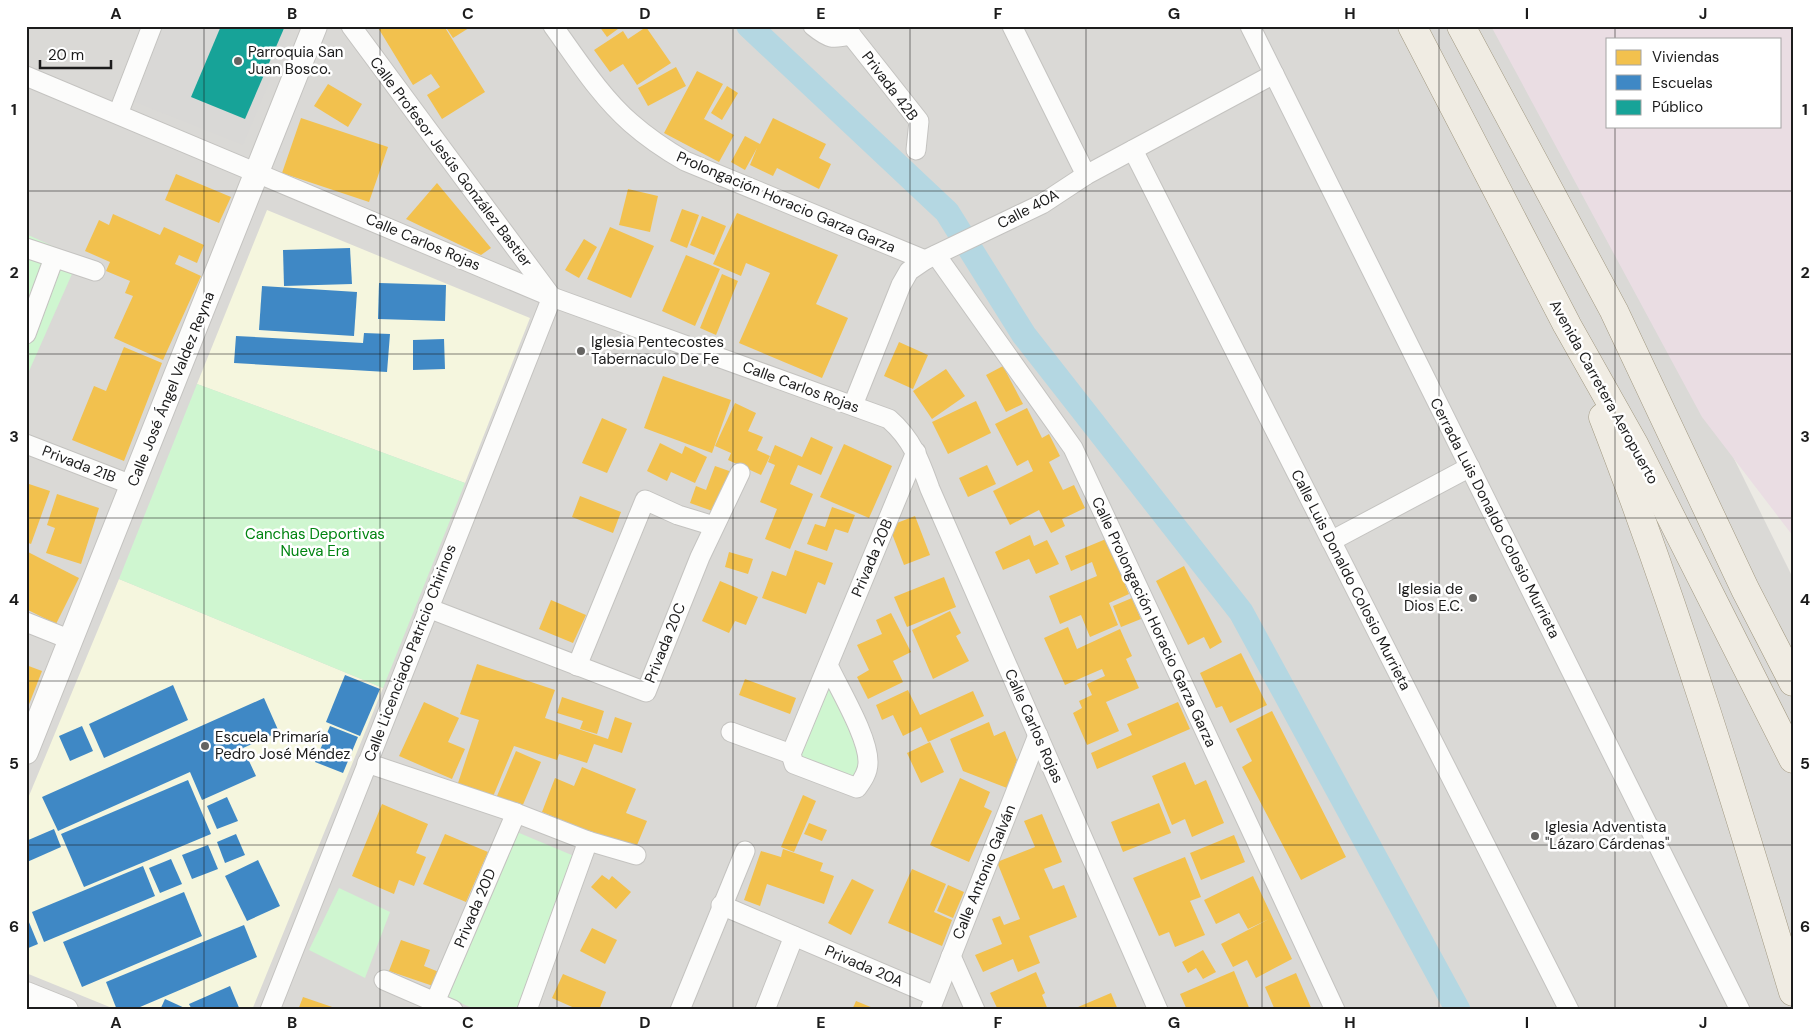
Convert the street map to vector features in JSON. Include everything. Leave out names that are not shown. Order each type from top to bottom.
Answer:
[{"type":"main road","name":"Avenida Carretera Aeropuerto","points":[[1415,29],[1567,325],[1634,444],[1793,759]]},
{"type":"main road","points":[[1465,32],[1614,311],[1745,589],[1793,682]]},
{"type":"main road","points":[[1567,325],[1637,505],[1716,745],[1793,992]]},
{"type":"street","points":[[118,114],[152,26]]},
{"type":"street","name":"Calle José Ángel Valdez Reyna","points":[[26,752],[315,26]]},
{"type":"street","name":"Calle Profesor Jesús González Bastier","points":[[351,26],[552,297]]},
{"type":"street","name":"Prolongación Horacio Garza Garza","points":[[553,26],[603,92],[629,122],[656,144],[685,161],[937,254]]},
{"type":"street","points":[[813,26],[824,35],[834,39],[854,31]]},
{"type":"street","name":"Cerrada Luis Donaldo Colosio Murrieta","points":[[1250,26],[1740,1010]]},
{"type":"street","points":[[1018,28],[1086,175]]},
{"type":"street","name":"Privada 42B","points":[[854,31],[919,121],[916,150]]},
{"type":"street","name":"Calle 40A","points":[[852,405],[901,285],[910,271],[937,254],[1042,204],[1086,175],[1274,74]]},
{"type":"street","name":"Calle Carlos Rojas","points":[[26,76],[552,297],[888,419],[903,432],[916,452],[930,489],[1158,1010]]},
{"type":"street","name":"Calle Luis Donaldo Colosio Murrieta","points":[[1133,150],[1569,1010]]},
{"type":"street","points":[[26,248],[95,271]]},
{"type":"street","name":"Calle Prolongación Horacio Garza Garza","points":[[937,254],[1073,448],[1335,1010]]},
{"type":"street","points":[[26,334],[54,258]]},
{"type":"street","name":"Calle Licenciado Patricio Chirinos","points":[[270,1010],[552,297]]},
{"type":"street","name":"Privada 21B","points":[[26,444],[132,485]]},
{"type":"street","name":"Privada 20B","points":[[791,754],[916,452]]},
{"type":"street","points":[[1331,541],[1470,467]]},
{"type":"street","name":"Privada 20C","points":[[428,608],[646,692],[714,526],[740,473]]},
{"type":"street","points":[[577,666],[645,500],[678,515],[714,526]]},
{"type":"street","points":[[26,622],[71,640]]},
{"type":"street","points":[[731,732],[791,754],[794,764],[857,788],[864,778],[868,763],[864,745],[828,665]]},
{"type":"street","name":"Calle Antonio Galván","points":[[932,1003],[1038,735]]},
{"type":"street","points":[[367,764],[516,813],[588,841],[636,855]]},
{"type":"street","name":"Privada 20D","points":[[435,1002],[516,813]]},
{"type":"street","points":[[527,1010],[588,841]]},
{"type":"street","points":[[680,1010],[721,905],[745,850]]},
{"type":"street","name":"Privada 20A","points":[[721,905],[794,936],[932,1003]]},
{"type":"street","points":[[765,1010],[794,936]]},
{"type":"street","points":[[951,956],[975,1010]]},
{"type":"street","points":[[384,980],[453,1010]]},
{"type":"street","points":[[26,994],[66,1010]]},
{"type":"shaded area","points":[[26,26],[1520,26],[1793,578],[1793,1010],[26,1010]]},
{"type":"shaded area","points":[[162,26],[293,26],[243,145],[130,100]]},
{"type":"shaded area","points":[[1491,26],[1793,26],[1793,536],[1702,417]]},
{"type":"shaded area","points":[[267,210],[530,318],[465,483],[197,384]]},
{"type":"shaded area","name":"Escuela Primaría Pedro José Méndez","points":[[119,579],[383,688],[252,1010],[117,1010],[26,973],[26,803]]},
{"type":"green space","points":[[26,234],[79,258],[26,378]]},
{"type":"green space","name":"Canchas Deportivas Nueva Era","points":[[197,384],[465,483],[383,688],[119,579]]},
{"type":"green space","points":[[828,665],[864,745],[857,788],[794,764]]},
{"type":"green space","points":[[500,825],[574,856],[521,1010],[477,1010],[430,990]]},
{"type":"green space","points":[[339,888],[390,912],[365,978],[309,950]]},
{"type":"building: Viviendas","points":[[377,26],[444,26],[485,92],[442,119],[427,95],[440,87],[431,74],[413,85]]},
{"type":"building: Viviendas","points":[[445,26],[472,26],[453,38]]},
{"type":"building: Viviendas","points":[[599,26],[622,26],[607,37]]},
{"type":"building: Viviendas","points":[[646,27],[671,63],[637,85],[623,64],[610,72],[594,50],[623,31],[628,39]]},
{"type":"building: Viviendas","points":[[676,67],[686,86],[648,106],[638,88]]},
{"type":"building: Viviendas","points":[[697,71],[723,84],[704,119],[734,135],[719,162],[664,133]]},
{"type":"building: Viviendas","points":[[328,84],[362,104],[348,127],[314,106]]},
{"type":"building: Viviendas","points":[[727,86],[738,93],[722,120],[711,113]]},
{"type":"building: Viviendas","points":[[301,118],[388,147],[369,202],[282,173]]},
{"type":"building: Viviendas","points":[[773,118],[826,144],[819,158],[831,164],[819,189],[777,168],[773,176],[750,165],[757,148],[745,170],[731,162],[745,136],[760,144]]},
{"type":"building: Viviendas","points":[[176,174],[231,197],[219,223],[165,200]]},
{"type":"building: Viviendas","points":[[437,183],[491,248],[481,255],[406,219]]},
{"type":"building: Viviendas","points":[[628,189],[658,196],[650,232],[619,225]]},
{"type":"building: Viviendas","points":[[682,209],[699,215],[687,248],[670,241]]},
{"type":"building: Viviendas","points":[[737,213],[838,255],[816,304],[848,318],[822,378],[739,343],[770,273],[746,263],[741,276],[713,264]]},
{"type":"building: Viviendas","points":[[113,214],[160,235],[164,227],[204,245],[197,263],[179,255],[175,264],[201,276],[163,360],[114,338],[133,296],[125,293],[130,281],[106,271],[110,262],[85,251],[99,220],[109,225]]},
{"type":"building: Viviendas","points":[[702,216],[726,226],[714,255],[690,245]]},
{"type":"building: Viviendas","points":[[610,227],[654,246],[631,298],[587,279]]},
{"type":"building: Viviendas","points":[[584,239],[597,247],[579,278],[565,270]]},
{"type":"building: Viviendas","points":[[686,255],[720,269],[695,326],[662,311]]},
{"type":"building: Viviendas","points":[[722,274],[738,281],[716,335],[700,328]]},
{"type":"building: Viviendas","points":[[899,342],[928,355],[913,389],[884,376]]},
{"type":"building: Viviendas","points":[[124,347],[162,363],[124,461],[72,440],[94,386],[106,391]]},
{"type":"building: Viviendas","points":[[1003,366],[1023,404],[1006,412],[986,375]]},
{"type":"building: Viviendas","points":[[946,369],[965,396],[932,419],[913,391]]},
{"type":"building: Viviendas","points":[[663,376],[731,400],[712,453],[644,428]]},
{"type":"building: Viviendas","points":[[976,401],[991,433],[948,454],[932,422]]},
{"type":"building: Viviendas","points":[[735,403],[756,413],[748,431],[763,437],[757,450],[770,456],[761,475],[728,460],[731,453],[715,446]]},
{"type":"building: Viviendas","points":[[1027,408],[1042,438],[1049,434],[1060,456],[1049,462],[1063,490],[1074,485],[1085,508],[1062,519],[1065,526],[1051,533],[1039,510],[1010,525],[993,491],[1033,471],[1028,460],[1017,466],[995,424]]},
{"type":"building: Viviendas","points":[[602,418],[627,429],[607,473],[582,463]]},
{"type":"building: Viviendas","points":[[811,437],[833,447],[821,475],[798,465],[790,484],[813,494],[790,549],[765,539],[777,509],[760,502],[775,465],[768,462],[775,445],[802,457]]},
{"type":"building: Viviendas","points":[[660,443],[682,454],[685,446],[707,457],[695,483],[671,472],[667,481],[647,471]]},
{"type":"building: Viviendas","points":[[844,444],[892,466],[869,518],[820,497]]},
{"type":"building: Viviendas","points":[[987,465],[996,484],[968,497],[959,478]]},
{"type":"building: Viviendas","points":[[715,466],[732,472],[718,513],[690,503],[696,486],[706,490]]},
{"type":"building: Viviendas","points":[[26,483],[50,491],[31,544],[26,542]]},
{"type":"building: Viviendas","points":[[57,494],[99,508],[81,564],[46,553],[55,528],[47,525]]},
{"type":"building: Viviendas","points":[[580,496],[621,512],[613,533],[572,517]]},
{"type":"building: Viviendas","points":[[832,507],[855,515],[848,533],[835,529],[827,551],[807,544],[815,524],[825,527]]},
{"type":"building: Viviendas","points":[[915,516],[930,555],[904,565],[889,526]]},
{"type":"building: Viviendas","points":[[1030,535],[1034,546],[1047,540],[1059,564],[1036,574],[1029,559],[1003,570],[995,552]]},
{"type":"building: Viviendas","points":[[1106,539],[1129,594],[1109,603],[1118,625],[1090,637],[1081,615],[1060,624],[1049,596],[1097,576],[1092,562],[1071,571],[1065,556]]},
{"type":"building: Viviendas","points":[[795,550],[833,563],[825,585],[818,582],[806,614],[762,598],[772,571],[786,576]]},
{"type":"building: Viviendas","points":[[26,551],[79,578],[56,624],[26,609]]},
{"type":"building: Viviendas","points":[[729,552],[753,559],[748,574],[725,567]]},
{"type":"building: Viviendas","points":[[1184,566],[1222,642],[1210,649],[1204,637],[1188,645],[1156,581]]},
{"type":"building: Viviendas","points":[[944,577],[956,607],[907,627],[894,597]]},
{"type":"building: Viviendas","points":[[720,581],[758,597],[746,625],[735,621],[729,633],[702,621]]},
{"type":"building: Viviendas","points":[[1132,598],[1141,619],[1121,627],[1113,606]]},
{"type":"building: Viviendas","points":[[551,600],[586,615],[573,643],[539,629]]},
{"type":"building: Viviendas","points":[[950,611],[961,633],[956,636],[969,661],[933,679],[912,630]]},
{"type":"building: Viviendas","points":[[891,613],[911,652],[893,661],[903,682],[868,699],[857,677],[869,670],[857,645],[882,634],[876,620]]},
{"type":"building: Viviendas","points":[[1068,627],[1077,649],[1120,629],[1132,656],[1126,659],[1139,688],[1106,702],[1119,731],[1087,745],[1073,713],[1082,708],[1079,701],[1092,695],[1087,684],[1105,676],[1102,669],[1065,685],[1044,638]]},
{"type":"building: Viviendas","points":[[1241,653],[1267,705],[1230,723],[1222,706],[1216,708],[1200,673]]},
{"type":"building: Viviendas","points":[[477,664],[555,690],[545,718],[608,739],[615,717],[632,723],[622,753],[594,744],[587,763],[559,754],[557,760],[514,746],[492,799],[457,786],[479,720],[460,714]]},
{"type":"building: Viviendas","points":[[26,665],[42,671],[26,712]]},
{"type":"building: Viviendas","points":[[745,679],[796,698],[790,714],[739,695]]},
{"type":"building: Viviendas","points":[[908,690],[920,715],[973,691],[984,716],[928,742],[921,727],[903,736],[893,715],[882,720],[876,705]]},
{"type":"building: Viviendas","points":[[562,697],[604,711],[597,734],[580,729],[583,721],[557,713]]},
{"type":"building: Viviendas","points":[[424,702],[459,718],[448,742],[465,749],[452,779],[399,756]]},
{"type":"building: Viviendas","points":[[1178,702],[1190,729],[1097,769],[1091,753],[1132,735],[1127,724]]},
{"type":"building: Viviendas","points":[[1272,711],[1346,857],[1301,880],[1242,767],[1252,761],[1236,729]]},
{"type":"building: Viviendas","points":[[989,722],[994,736],[1005,731],[1017,760],[1007,788],[963,771],[950,739]]},
{"type":"building: Viviendas","points":[[930,742],[944,772],[921,783],[907,753]]},
{"type":"building: Viviendas","points":[[516,751],[541,762],[522,807],[497,796]]},
{"type":"building: Viviendas","points":[[1185,762],[1195,785],[1206,780],[1224,823],[1192,837],[1185,819],[1172,825],[1152,776]]},
{"type":"building: Viviendas","points":[[582,767],[636,789],[626,813],[647,821],[635,850],[542,812],[555,778],[574,786]]},
{"type":"building: Viviendas","points":[[960,778],[990,792],[984,807],[992,811],[969,862],[930,845]]},
{"type":"building: Viviendas","points":[[803,795],[816,801],[794,852],[781,847]]},
{"type":"building: Viviendas","points":[[1159,803],[1171,833],[1123,852],[1111,822]]},
{"type":"building: Viviendas","points":[[382,804],[428,824],[416,853],[426,857],[414,886],[399,880],[394,894],[352,876]]},
{"type":"building: Viviendas","points":[[1042,814],[1062,862],[1044,869],[1053,889],[1064,885],[1077,917],[1029,936],[1040,963],[1018,972],[1013,959],[983,972],[975,955],[1002,944],[992,919],[1000,916],[1004,925],[1020,919],[997,862],[1035,847],[1024,821]]},
{"type":"building: Viviendas","points":[[809,823],[827,830],[822,841],[804,834]]},
{"type":"building: Viviendas","points":[[445,834],[488,852],[466,902],[423,884]]},
{"type":"building: Viviendas","points":[[1234,835],[1245,862],[1201,880],[1190,853]]},
{"type":"building: Viviendas","points":[[783,849],[823,863],[820,871],[834,876],[824,904],[767,884],[760,906],[744,900],[761,851],[781,857]]},
{"type":"building: Viviendas","points":[[1185,857],[1201,897],[1190,901],[1205,935],[1175,947],[1169,932],[1159,936],[1133,878]]},
{"type":"building: Viviendas","points":[[912,869],[946,884],[934,912],[952,920],[942,946],[888,923]]},
{"type":"building: Viviendas","points":[[602,875],[609,880],[612,876],[631,892],[616,909],[591,887]]},
{"type":"building: Viviendas","points":[[1253,876],[1292,959],[1256,978],[1247,960],[1233,967],[1221,944],[1269,919],[1248,929],[1239,913],[1216,924],[1204,900]]},
{"type":"building: Viviendas","points":[[852,879],[874,890],[851,935],[828,923]]},
{"type":"building: Viviendas","points":[[948,885],[964,892],[953,918],[937,911]]},
{"type":"building: Viviendas","points":[[592,928],[617,940],[605,964],[580,951]]},
{"type":"building: Viviendas","points":[[401,940],[430,950],[424,966],[439,972],[433,986],[389,971]]},
{"type":"building: Viviendas","points":[[1203,950],[1216,972],[1203,979],[1196,968],[1188,973],[1182,962]]},
{"type":"building: Viviendas","points":[[1234,971],[1250,1010],[1187,1010],[1180,994]]},
{"type":"building: Viviendas","points":[[1036,972],[1045,993],[1042,995],[1048,1010],[998,1010],[990,993]]},
{"type":"building: Viviendas","points":[[1296,973],[1312,1010],[1275,1010],[1265,987]]},
{"type":"building: Viviendas","points":[[563,974],[606,992],[599,1010],[579,1010],[552,998]]},
{"type":"building: Viviendas","points":[[1111,993],[1118,1010],[1071,1010]]},
{"type":"building: Viviendas","points":[[303,997],[338,1009],[338,1010],[298,1010]]},
{"type":"building: Viviendas","points":[[856,1001],[878,1010],[852,1010]]},
{"type":"building: Escuelas","points":[[350,248],[352,284],[284,286],[283,250]]},
{"type":"building: Escuelas","points":[[379,283],[446,285],[445,321],[378,319]]},
{"type":"building: Escuelas","points":[[262,286],[357,292],[354,336],[259,330]]},
{"type":"building: Escuelas","points":[[364,333],[390,334],[387,372],[234,363],[236,336],[363,343]]},
{"type":"building: Escuelas","points":[[444,339],[445,369],[413,370],[413,340]]},
{"type":"building: Escuelas","points":[[345,675],[380,689],[360,736],[326,722]]},
{"type":"building: Escuelas","points":[[173,685],[188,720],[104,758],[89,724]]},
{"type":"building: Escuelas","points":[[264,698],[279,732],[243,748],[256,776],[202,800],[190,772],[58,831],[42,797]]},
{"type":"building: Escuelas","points":[[82,726],[93,751],[70,761],[59,736]]},
{"type":"building: Escuelas","points":[[330,726],[358,737],[343,773],[315,762]]},
{"type":"building: Escuelas","points":[[188,780],[211,834],[84,887],[61,834]]},
{"type":"building: Escuelas","points":[[227,797],[238,821],[217,829],[207,806]]},
{"type":"building: Escuelas","points":[[54,829],[61,847],[27,862],[26,841]]},
{"type":"building: Escuelas","points":[[236,834],[245,855],[225,863],[217,842]]},
{"type":"building: Escuelas","points":[[208,845],[218,869],[192,879],[182,855]]},
{"type":"building: Escuelas","points":[[171,859],[182,884],[160,893],[149,868]]},
{"type":"building: Escuelas","points":[[258,860],[280,906],[247,921],[225,876]]},
{"type":"building: Escuelas","points":[[143,866],[155,896],[44,942],[32,912]]},
{"type":"building: Escuelas","points":[[184,892],[202,936],[82,987],[63,942]]},
{"type":"building: Escuelas","points":[[26,915],[38,944],[26,949]]},
{"type":"building: Escuelas","points":[[244,925],[257,957],[133,1010],[117,1010],[106,982]]},
{"type":"building: Escuelas","points":[[230,986],[240,1010],[192,1010],[189,1004]]},
{"type":"building: Escuelas","points":[[165,999],[189,1010],[160,1010]]},
{"type":"building: Público","name":"Parroquia San Juan Bosco.","points":[[221,26],[285,26],[245,119],[191,97]]},
{"type":"waterway","points":[[749,26],[947,212],[1024,335],[1241,612],[1458,1010]]},
{"type":"place","name":"Parroquia San Juan Bosco.","points":[[238,61]]},
{"type":"place","name":"Iglesia Pentecostes Tabernaculo De Fe","points":[[581,351]]},
{"type":"place","name":"Iglesia de Dios E.C.","points":[[1473,598]]},
{"type":"place","name":"Escuela Primaría Pedro José Méndez","points":[[205,746]]},
{"type":"place","name":"Iglesia Adventista \"Lázaro Cárdenas\"","points":[[1535,836]]}]
